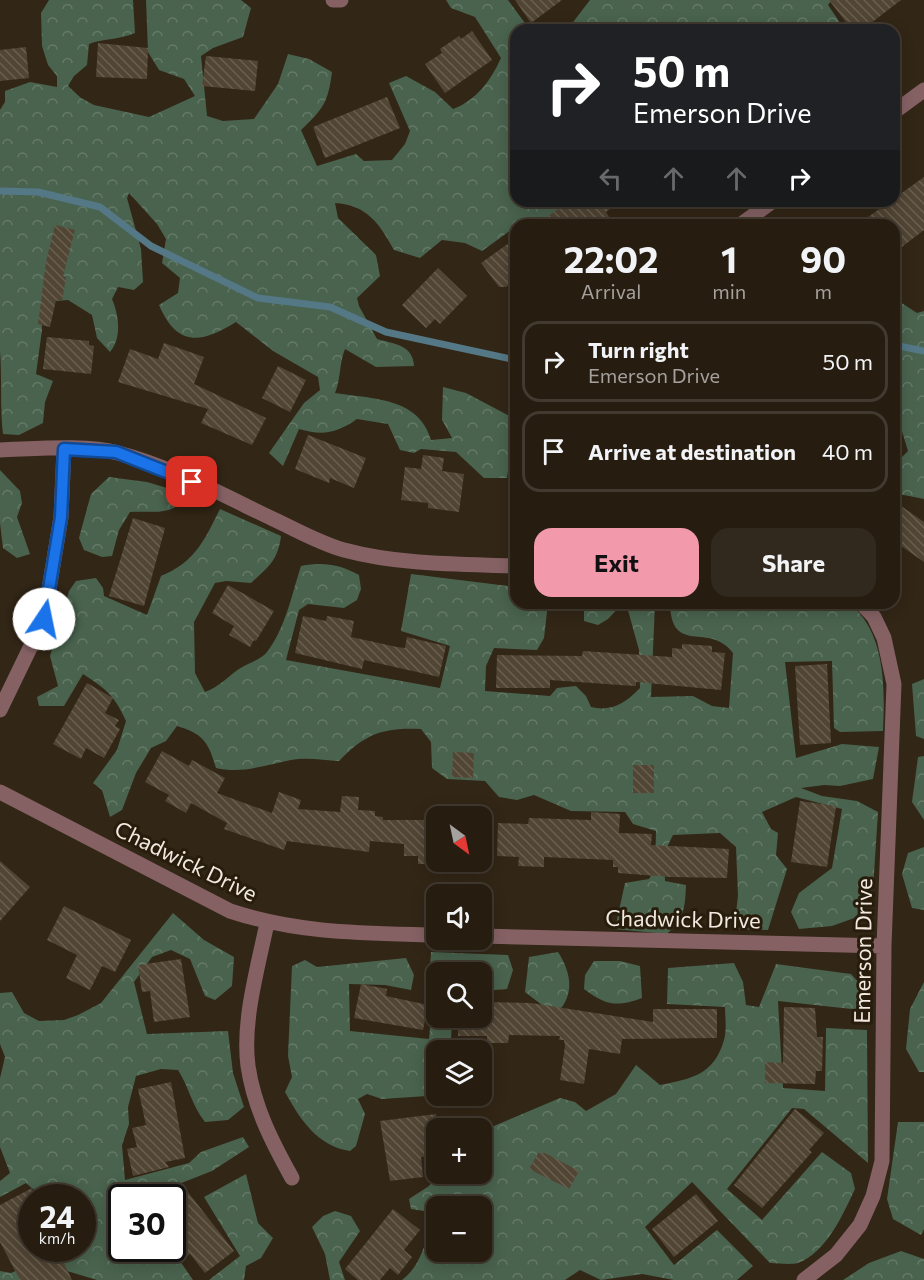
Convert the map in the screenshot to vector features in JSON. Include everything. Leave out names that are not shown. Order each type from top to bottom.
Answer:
[{"type":"street","points":[[900,108],[924,90]]},
{"type":"street","points":[[748,219],[765,207]]},
{"type":"street","points":[[0,710],[44,619],[61,517],[64,449]]},
{"type":"street","points":[[0,450],[64,449],[116,452],[163,468],[307,537],[343,549],[374,557],[423,562],[510,566]]},
{"type":"street","name":"Emerson Drive","points":[[804,1280],[836,1255],[860,1225],[873,1196],[882,1161],[884,946],[894,684],[884,638],[874,617],[867,609]]},
{"type":"street","name":"Chadwick Drive","points":[[0,792],[230,911],[267,923],[328,932],[426,935]]},
{"type":"street","points":[[267,923],[250,1008],[248,1064],[256,1101],[270,1138],[292,1178]]},
{"type":"street","name":"Chadwick Drive","points":[[492,936],[884,946]]},
{"type":"green space","points":[[49,0],[133,0],[135,33],[89,44],[87,65],[74,76],[68,86],[81,98],[94,105],[149,117],[195,96],[184,79],[159,70],[148,52],[146,0],[241,0],[251,8],[243,37],[213,48],[201,56],[207,116],[223,121],[254,119],[278,84],[288,54],[309,59],[332,72],[329,91],[323,105],[301,130],[317,166],[356,154],[364,161],[392,160],[405,144],[410,131],[389,83],[406,76],[435,92],[453,109],[476,95],[493,74],[501,58],[475,17],[451,8],[446,0],[508,0],[526,24],[510,24],[510,207],[560,207],[566,219],[529,217],[510,219],[510,231],[482,251],[465,243],[442,240],[420,258],[394,250],[377,224],[364,212],[356,207],[335,203],[338,218],[376,255],[380,276],[357,298],[359,306],[377,339],[402,346],[413,359],[414,366],[376,367],[345,349],[335,393],[378,399],[405,408],[416,415],[425,426],[431,440],[452,438],[442,420],[443,387],[466,393],[510,416],[510,456],[507,478],[484,478],[456,452],[421,449],[414,453],[400,450],[388,424],[357,419],[330,432],[299,429],[283,466],[269,453],[304,403],[320,390],[318,377],[273,351],[236,322],[212,335],[201,337],[182,335],[174,328],[159,305],[178,293],[180,278],[162,263],[166,239],[157,224],[129,193],[127,198],[141,249],[143,282],[134,290],[118,287],[112,299],[118,326],[114,346],[110,352],[97,338],[92,315],[68,300],[41,302],[42,330],[36,374],[53,381],[45,402],[43,423],[19,435],[3,434],[0,350],[0,110],[5,102],[5,91],[30,82],[57,87],[57,76],[48,65],[42,46],[41,13]]},
{"type":"green space","points":[[590,0],[832,0],[828,5],[841,24],[572,24]]},
{"type":"green space","points":[[900,302],[917,313],[924,311],[924,499],[900,494],[900,459],[908,451],[900,425]]},
{"type":"green space","points":[[0,470],[20,491],[22,503],[17,517],[30,554],[17,558],[3,548],[0,523]]},
{"type":"green space","points":[[109,477],[147,482],[187,494],[182,502],[169,510],[130,512],[119,530],[112,556],[102,557],[84,550],[79,538],[91,494]]},
{"type":"green space","points":[[220,509],[281,536],[275,558],[251,583],[226,581],[215,583],[194,622],[195,673],[205,692],[267,652],[279,633],[301,566],[324,564],[351,571],[359,575],[361,589],[357,600],[344,608],[308,604],[299,610],[286,660],[440,688],[450,646],[401,631],[411,574],[510,586],[510,609],[547,609],[544,638],[537,650],[494,648],[486,666],[485,691],[550,696],[557,688],[576,686],[586,696],[591,707],[598,708],[618,705],[640,688],[639,650],[628,609],[655,609],[651,697],[693,696],[712,706],[729,708],[733,653],[724,644],[714,639],[684,634],[677,629],[671,609],[855,609],[870,629],[881,662],[884,697],[883,731],[840,732],[834,728],[832,661],[785,662],[796,758],[842,744],[879,747],[873,779],[840,786],[824,785],[801,788],[822,796],[857,801],[878,812],[873,889],[860,916],[832,926],[799,929],[791,912],[799,893],[832,868],[842,809],[796,797],[762,812],[771,829],[778,833],[776,855],[787,869],[768,930],[734,929],[738,896],[736,847],[720,833],[673,835],[664,853],[665,881],[686,885],[686,893],[680,918],[667,934],[615,929],[625,883],[649,879],[655,869],[656,831],[633,824],[625,812],[571,811],[534,795],[517,800],[499,797],[485,781],[447,779],[432,768],[431,742],[421,729],[396,729],[376,734],[357,744],[339,761],[297,759],[254,768],[226,770],[216,768],[207,745],[199,736],[177,726],[166,741],[151,748],[136,773],[122,810],[110,817],[102,790],[93,783],[117,750],[126,721],[118,705],[104,689],[83,674],[64,706],[39,706],[37,697],[58,686],[50,656],[69,591],[76,581],[96,578],[103,588],[104,596],[147,615],[161,576],[182,564],[203,541]]},
{"type":"green space","points":[[584,609],[617,609],[598,625],[584,621]]},
{"type":"green space","points":[[924,679],[924,739],[916,736],[912,684]]},
{"type":"green space","points":[[924,756],[924,820],[912,802],[918,757]]},
{"type":"green space","points":[[924,847],[924,910],[912,908],[902,874],[908,853]]},
{"type":"green space","points":[[173,913],[204,940],[234,957],[232,986],[215,1000],[205,996],[190,959],[171,950],[152,957],[134,982],[147,1034],[228,1031],[233,1073],[244,1107],[228,1120],[205,1122],[178,1070],[161,1069],[136,1076],[128,1107],[129,1124],[122,1145],[125,1180],[189,1163],[201,1152],[243,1137],[249,1147],[212,1171],[179,1184],[108,1184],[108,1262],[181,1262],[193,1280],[97,1280],[57,1268],[35,1280],[0,1280],[0,1271],[11,1273],[35,1262],[96,1262],[96,1184],[18,1184],[18,1187],[0,1197],[0,1181],[10,1173],[0,1147],[0,1078],[5,1057],[0,1044],[0,993],[12,992],[24,1013],[39,1021],[64,1020],[101,1003]]},
{"type":"green space","points":[[431,952],[508,955],[513,970],[507,989],[492,990],[492,962],[430,962]]},
{"type":"green space","points":[[558,952],[566,968],[569,985],[566,1000],[555,1015],[525,992],[529,957]]},
{"type":"green space","points":[[406,958],[414,975],[411,990],[385,985],[349,984],[350,1031],[429,1039],[430,1028],[452,1028],[451,1040],[426,1040],[426,1096],[382,1099],[367,1094],[358,1099],[365,1114],[356,1146],[350,1151],[328,1143],[303,1121],[285,1092],[292,1077],[288,1056],[292,966],[305,960],[317,967]]},
{"type":"green space","points":[[594,961],[620,961],[640,966],[642,998],[626,1003],[612,1003],[599,999],[584,989],[585,975]]},
{"type":"green space","points":[[734,963],[743,982],[746,1005],[759,1007],[776,964],[851,974],[865,991],[870,1011],[778,1001],[783,1088],[825,1091],[826,1028],[867,1030],[868,1163],[804,1109],[792,1108],[727,1189],[762,1220],[822,1152],[851,1173],[855,1189],[826,1241],[808,1258],[798,1263],[770,1263],[692,1182],[645,1227],[674,1265],[717,1230],[753,1266],[737,1280],[674,1280],[642,1274],[601,1280],[580,1270],[565,1280],[402,1280],[417,1263],[426,1243],[426,1262],[492,1262],[492,1196],[426,1196],[426,1216],[424,1211],[411,1209],[409,1199],[431,1184],[492,1184],[492,1127],[560,1098],[575,1102],[586,1111],[616,1094],[636,1065],[660,1085],[691,1077],[708,1068],[720,1052],[725,1036],[725,1007],[667,1004],[668,968]]},
{"type":"green space","points":[[924,982],[924,1072],[919,1072],[906,1049],[910,1009]]},
{"type":"green space","points":[[898,1122],[924,1122],[924,1229],[921,1235],[893,1219],[887,1199]]},
{"type":"green space","points":[[246,1174],[258,1223],[273,1238],[261,1258],[246,1266],[244,1280],[209,1280],[240,1256],[204,1197]]},
{"type":"green space","points":[[335,1211],[351,1216],[360,1231],[339,1262],[345,1280],[330,1280],[325,1254],[312,1227],[323,1216]]},
{"type":"green space","points":[[901,1251],[924,1259],[924,1280],[843,1280],[869,1263]]},
{"type":"building","points":[[515,0],[562,0],[531,23]]},
{"type":"building","points":[[829,0],[901,0],[870,24],[847,24]]},
{"type":"building","points":[[472,31],[492,60],[445,93],[425,64],[442,53],[440,49],[459,36],[461,39]]},
{"type":"building","points":[[98,43],[148,48],[147,79],[96,77]]},
{"type":"building","points":[[26,47],[29,78],[0,81],[0,50]]},
{"type":"building","points":[[206,56],[258,61],[255,91],[202,86]]},
{"type":"building","points":[[387,97],[400,128],[325,158],[313,127]]},
{"type":"building","points":[[924,177],[924,230],[900,248],[900,219],[865,219],[882,207],[900,207],[900,194]]},
{"type":"building","points":[[561,207],[613,207],[606,212],[609,217],[606,219],[544,219]]},
{"type":"building","points":[[55,225],[75,230],[63,276],[66,277],[62,301],[56,300],[50,327],[38,324],[46,262]]},
{"type":"building","points":[[510,242],[510,284],[499,287],[481,263]]},
{"type":"building","points":[[438,268],[467,296],[440,324],[435,319],[426,328],[402,305]]},
{"type":"building","points":[[47,337],[89,341],[89,345],[94,346],[91,374],[43,369]]},
{"type":"building","points":[[164,343],[204,357],[194,384],[266,418],[252,445],[201,423],[208,409],[118,382],[130,349],[158,359]]},
{"type":"building","points":[[278,366],[306,380],[290,412],[262,398]]},
{"type":"building","points":[[308,435],[366,458],[354,488],[330,478],[329,483],[295,469]]},
{"type":"building","points":[[423,455],[444,458],[442,471],[464,474],[459,512],[428,508],[428,503],[401,500],[405,467],[421,469]]},
{"type":"building","points":[[900,505],[924,522],[924,562],[900,545]]},
{"type":"building","points":[[133,518],[165,528],[144,606],[109,596]]},
{"type":"building","points":[[228,585],[274,611],[250,647],[229,635],[234,626],[212,613]]},
{"type":"building","points":[[303,616],[326,621],[327,616],[354,621],[351,637],[397,647],[405,648],[407,637],[446,646],[439,677],[364,660],[362,669],[295,653]]},
{"type":"building","points":[[682,644],[712,646],[712,652],[725,653],[721,690],[636,682],[636,686],[550,680],[550,688],[496,688],[497,655],[582,656],[583,651],[672,657],[672,648],[682,649]]},
{"type":"building","points":[[827,664],[831,743],[800,745],[795,666]]},
{"type":"building","points":[[87,683],[113,698],[105,713],[119,720],[115,726],[120,729],[104,758],[86,748],[81,759],[53,744]]},
{"type":"building","points":[[162,751],[189,766],[192,760],[225,778],[217,793],[272,813],[279,792],[301,800],[298,809],[340,812],[342,796],[359,797],[358,810],[375,811],[375,816],[383,817],[383,820],[426,820],[426,864],[418,864],[418,856],[404,856],[404,844],[370,841],[369,852],[287,841],[284,850],[224,829],[227,823],[191,803],[186,813],[165,801],[169,795],[145,782]]},
{"type":"building","points":[[453,752],[474,753],[473,778],[452,777]]},
{"type":"building","points":[[633,765],[654,765],[654,793],[633,793]]},
{"type":"building","points":[[800,801],[836,806],[827,867],[791,862]]},
{"type":"building","points":[[591,812],[620,814],[619,833],[652,834],[651,845],[729,849],[727,878],[618,873],[618,867],[613,867],[613,860],[544,857],[544,867],[518,866],[519,857],[497,856],[498,823],[528,824],[529,818],[591,820]]},
{"type":"building","points":[[0,861],[30,887],[0,921]]},
{"type":"building","points":[[64,906],[131,940],[115,972],[102,966],[90,990],[66,978],[77,955],[47,940]]},
{"type":"building","points":[[181,959],[190,1017],[154,1022],[150,991],[142,992],[138,965]]},
{"type":"building","points":[[361,984],[387,989],[386,996],[426,1005],[423,1030],[354,1018]]},
{"type":"building","points":[[492,1002],[531,1003],[653,1022],[653,1009],[717,1009],[717,1038],[622,1039],[620,1054],[589,1049],[584,1084],[560,1080],[565,1046],[564,1040],[559,1040],[560,1036],[509,1035],[508,1043],[492,1043],[492,1040],[487,1040],[487,1036],[458,1036],[458,1028],[492,1028]]},
{"type":"building","points":[[784,1007],[815,1008],[817,1037],[823,1037],[822,1071],[816,1071],[815,1084],[765,1083],[765,1062],[783,1063]]},
{"type":"building","points":[[171,1082],[185,1158],[165,1162],[169,1167],[133,1176],[127,1149],[137,1147],[132,1128],[146,1125],[138,1089]]},
{"type":"building","points":[[795,1109],[824,1133],[809,1150],[812,1152],[762,1208],[734,1185]]},
{"type":"building","points":[[436,1114],[436,1118],[426,1118],[426,1157],[421,1157],[423,1177],[390,1181],[380,1121]]},
{"type":"building","points":[[538,1153],[545,1153],[579,1171],[569,1189],[529,1169]]},
{"type":"building","points":[[186,1190],[234,1251],[205,1273],[190,1254],[186,1257]]},
{"type":"building","points":[[696,1194],[718,1221],[674,1257],[652,1229]]},
{"type":"building","points":[[18,1195],[18,1262],[64,1262],[72,1280],[20,1280],[0,1242],[0,1205]]},
{"type":"building","points":[[393,1209],[420,1230],[404,1250],[412,1257],[398,1275],[390,1268],[380,1280],[358,1280],[345,1269]]},
{"type":"waterway","points":[[0,191],[38,192],[100,207],[151,246],[258,298],[330,307],[386,332],[510,359]]},
{"type":"waterway","points":[[900,346],[924,351]]},
{"type":"route","points":[[44,619],[61,517],[64,449],[116,452],[163,468],[192,482]]}]
